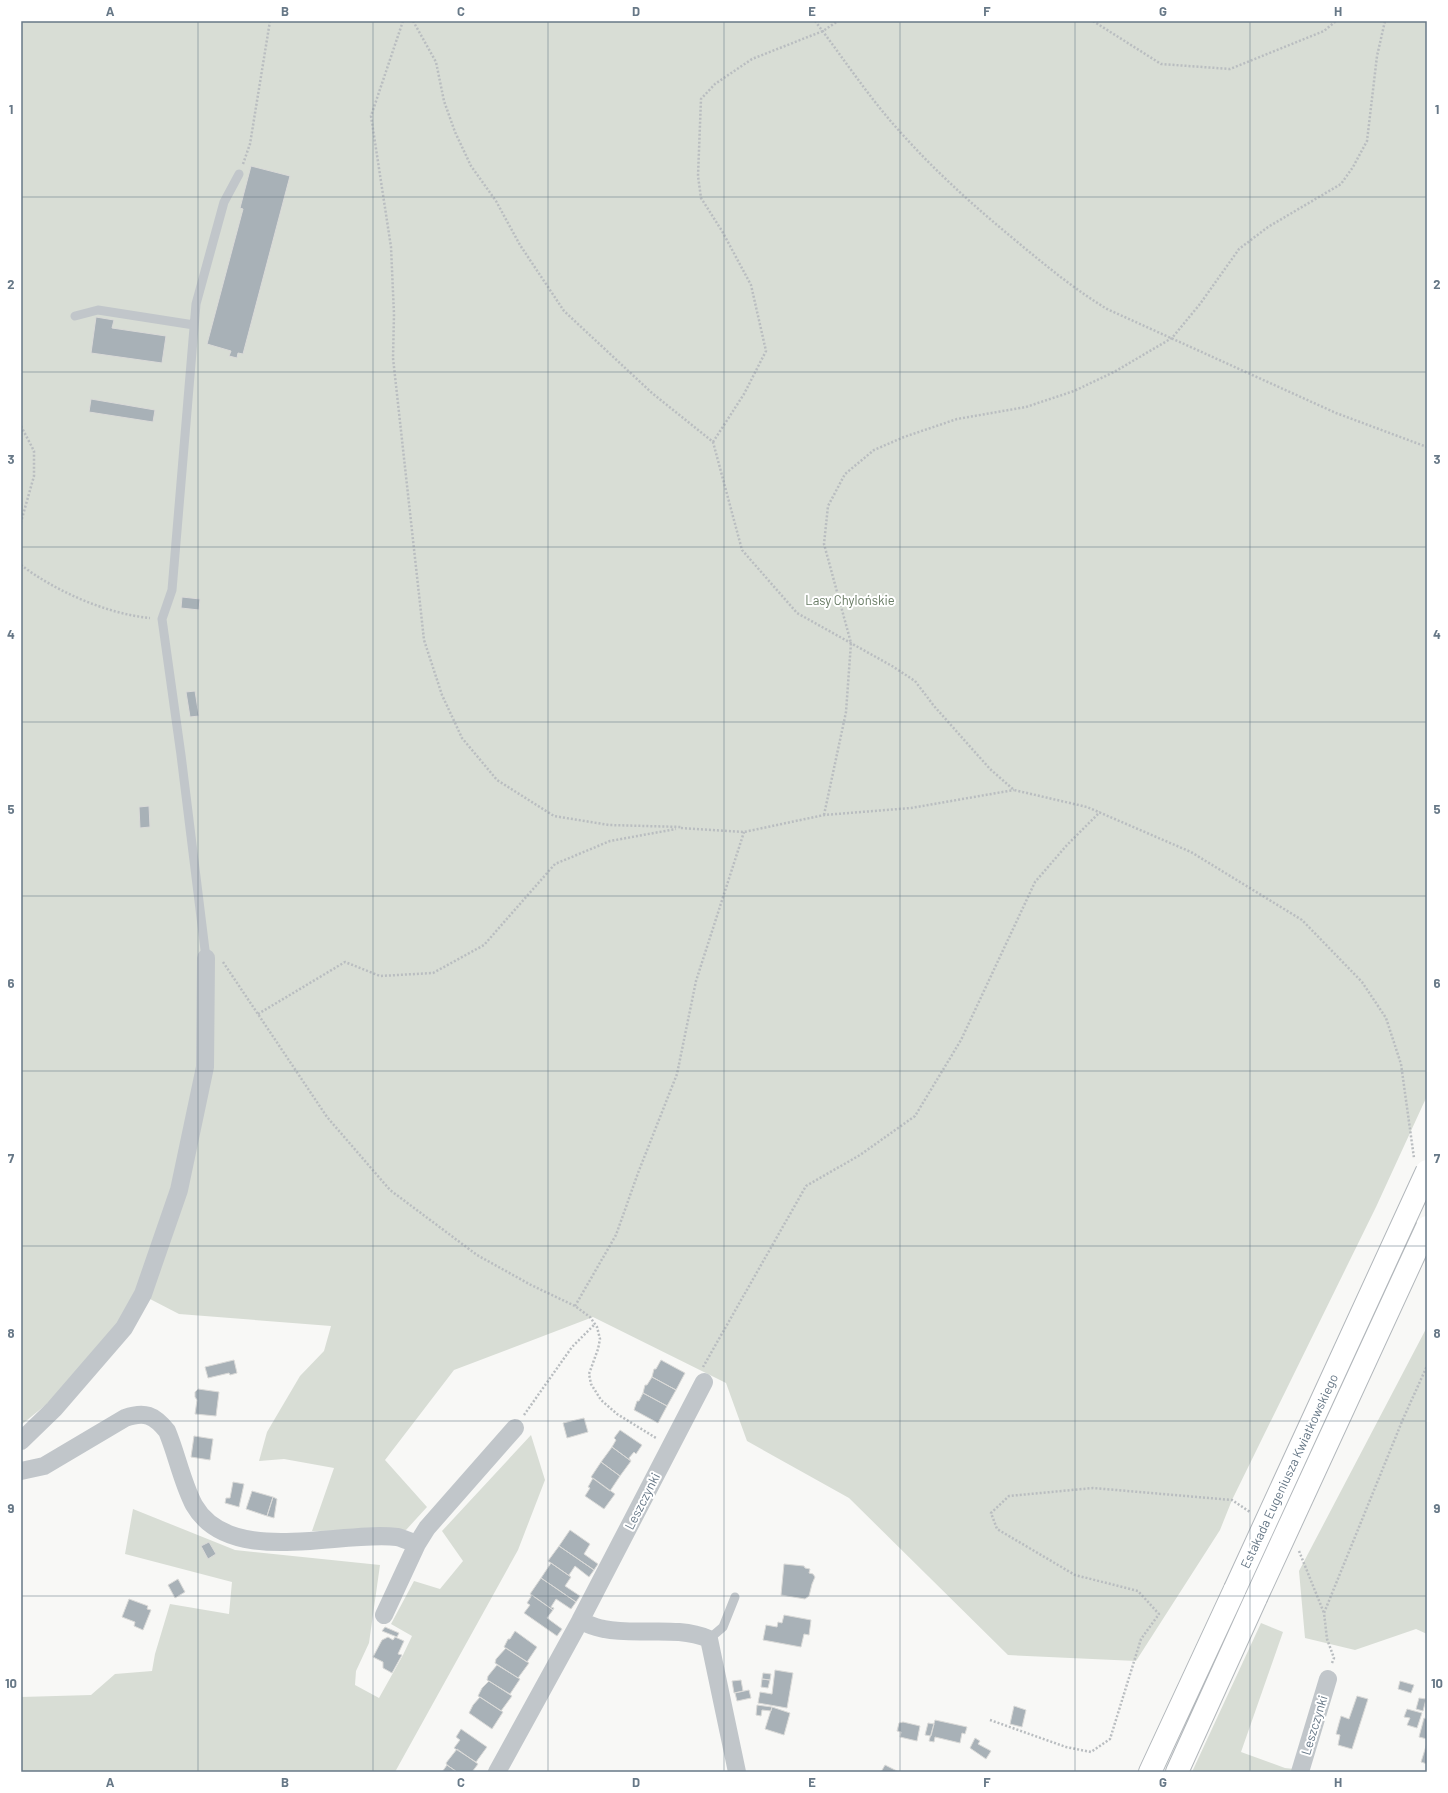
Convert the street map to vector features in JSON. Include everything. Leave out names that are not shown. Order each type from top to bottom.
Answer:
[{"type":"highway","name":"Estakada Eugeniusza Kwiatkowskiego","points":[[1150,1772],[1421,1166]]},
{"type":"highway","name":"Estakada Eugeniusza Kwiatkowskiego","points":[[1177,1772],[1427,1227]]},
{"type":"street","points":[[21,1441],[54,1409],[124,1328],[143,1294],[179,1190],[205,1067],[206,958]]},
{"type":"street","name":"Leszczynki","points":[[497,1772],[580,1621],[704,1382]]},
{"type":"street","points":[[21,1471],[44,1466],[125,1418],[138,1414],[149,1415],[159,1421],[167,1431],[194,1505],[204,1518],[217,1528],[235,1537],[258,1542],[290,1542],[352,1536],[398,1537],[417,1544]]},
{"type":"street","points":[[384,1615],[417,1544],[427,1528],[515,1428]]},
{"type":"street","points":[[580,1621],[605,1629],[698,1634],[709,1639],[737,1772]]},
{"type":"street","name":"Leszczynki","points":[[1300,1772],[1328,1679]]},
{"type":"lane","points":[[206,958],[181,755],[162,619],[172,590],[196,304],[224,202],[240,174]]},
{"type":"lane","points":[[75,316],[98,310],[194,325]]},
{"type":"lane","points":[[709,1639],[723,1627],[735,1597]]},
{"type":"path","points":[[240,174],[250,144],[270,21]]},
{"type":"path","points":[[403,21],[371,116],[391,248],[394,314],[392,358],[424,640],[442,694],[462,738],[497,780],[554,816],[609,825],[682,827],[744,832],[824,815],[911,808],[1014,790],[1087,807],[1100,812],[1191,852],[1302,920],[1362,982],[1386,1018],[1401,1064],[1421,1166]]},
{"type":"path","points":[[413,21],[436,62],[444,101],[455,132],[471,166],[496,201],[520,245],[564,311],[652,393],[713,442],[742,550],[797,613],[915,681],[934,706],[990,769],[1014,790]]},
{"type":"path","points":[[815,21],[871,97],[902,134],[941,176],[976,208],[1081,294],[1107,309],[1336,413],[1427,447]]},
{"type":"path","points":[[713,442],[744,394],[766,351],[751,285],[722,231],[701,198],[698,176],[701,99],[715,84],[752,60],[823,31],[838,21]]},
{"type":"path","points":[[1093,21],[1161,64],[1230,69],[1324,31],[1336,21]]},
{"type":"path","points":[[824,815],[846,712],[851,643],[824,544],[828,506],[845,474],[874,450],[898,440],[957,419],[1026,407],[1074,391],[1114,372],[1172,338],[1200,304],[1239,249],[1268,227],[1341,184],[1353,167],[1367,141],[1377,56],[1385,21]]},
{"type":"path","points":[[21,426],[34,450],[34,476],[21,522]]},
{"type":"path","points":[[21,565],[34,575],[86,601],[134,616],[162,619]]},
{"type":"path","points":[[704,1382],[707,1375],[702,1369],[806,1186],[860,1155],[915,1116],[962,1040],[1035,882],[1100,812]]},
{"type":"path","points":[[258,1014],[345,962],[380,976],[433,973],[484,945],[555,864],[610,841],[682,827]]},
{"type":"path","points":[[575,1306],[616,1235],[676,1074],[696,981],[744,832]]},
{"type":"path","points":[[206,958],[222,960],[327,1117],[390,1190],[478,1255],[531,1285],[575,1306],[590,1317],[595,1324],[600,1339],[589,1374],[591,1384],[601,1400],[617,1414],[670,1447]]},
{"type":"path","points":[[515,1428],[572,1347],[595,1324]]},
{"type":"path","points":[[1324,1613],[1400,1426],[1427,1366]]},
{"type":"path","points":[[990,1720],[1066,1747],[1091,1752],[1110,1739],[1141,1639],[1159,1614],[1138,1591],[1075,1575],[997,1529],[991,1513],[1009,1496],[1093,1488],[1232,1500],[1251,1513]]},
{"type":"path","points":[[1298,1550],[1324,1613],[1327,1639],[1334,1658],[1328,1679]]},
{"type":"green space","name":"Lasy Chylońskie","points":[[21,21],[1427,21],[1427,1096],[1376,1207],[1232,1500],[1220,1530],[1136,1661],[1008,1655],[849,1498],[747,1441],[726,1383],[593,1317],[454,1370],[385,1460],[427,1507],[406,1530],[312,1531],[334,1468],[284,1459],[259,1461],[267,1432],[300,1376],[324,1351],[331,1326],[179,1314],[150,1299],[117,1332],[69,1386],[21,1425]]},
{"type":"green space","points":[[1427,1327],[1427,1634],[1416,1629],[1355,1650],[1305,1638],[1299,1571]]},
{"type":"green space","points":[[531,1435],[545,1480],[518,1550],[395,1772],[21,1772],[21,1697],[91,1695],[115,1674],[152,1671],[155,1654],[170,1604],[229,1614],[232,1582],[125,1554],[133,1509],[235,1550],[380,1565],[369,1643],[356,1671],[355,1685],[379,1698],[412,1636],[391,1624],[414,1581],[440,1589],[463,1561],[442,1531]]},
{"type":"green space","points":[[1261,1623],[1283,1632],[1241,1752],[1285,1768],[1294,1769],[1293,1772],[1192,1772]]},
{"type":"building","points":[[251,166],[290,176],[243,354],[238,353],[237,358],[229,356],[231,351],[207,344],[243,209],[240,208]]},
{"type":"building","points":[[96,317],[114,320],[112,328],[166,336],[162,363],[91,353]]},
{"type":"building","points":[[91,399],[155,410],[153,422],[89,412]]},
{"type":"building","points":[[182,597],[200,599],[199,610],[181,608]]},
{"type":"building","points":[[195,691],[199,716],[190,717],[186,692]]},
{"type":"building","points":[[149,806],[150,827],[140,828],[139,807]]},
{"type":"building","points":[[234,1360],[237,1373],[230,1375],[229,1373],[208,1378],[205,1367]]},
{"type":"building","points":[[661,1360],[685,1373],[676,1390],[652,1377],[654,1369],[656,1369]]},
{"type":"building","points":[[652,1377],[676,1390],[667,1406],[643,1393],[645,1385],[647,1385]]},
{"type":"building","points":[[198,1389],[219,1392],[216,1416],[195,1414],[197,1400],[195,1397],[195,1392]]},
{"type":"building","points":[[643,1393],[667,1406],[658,1423],[634,1410],[637,1401],[639,1401]]},
{"type":"building","points":[[584,1418],[588,1432],[567,1438],[563,1423]]},
{"type":"building","points":[[620,1430],[642,1445],[636,1454],[634,1452],[629,1458],[631,1461],[612,1447],[616,1440],[614,1438]]},
{"type":"building","points":[[194,1436],[213,1439],[210,1460],[191,1457]]},
{"type":"building","points":[[612,1447],[631,1461],[620,1476],[601,1462]]},
{"type":"building","points":[[601,1462],[620,1476],[610,1491],[591,1477]]},
{"type":"building","points":[[593,1478],[615,1494],[604,1509],[585,1496],[590,1488],[588,1487]]},
{"type":"building","points":[[233,1482],[244,1484],[239,1507],[225,1503],[226,1498],[230,1498]]},
{"type":"building","points":[[252,1491],[273,1497],[267,1516],[246,1509]]},
{"type":"building","points":[[273,1497],[277,1499],[274,1518],[267,1516]]},
{"type":"building","points":[[570,1530],[590,1544],[584,1554],[598,1564],[594,1570],[559,1546]]},
{"type":"building","points":[[209,1542],[216,1554],[208,1559],[201,1546]]},
{"type":"building","points":[[559,1546],[594,1570],[589,1577],[575,1566],[569,1575],[571,1577],[548,1561]]},
{"type":"building","points":[[551,1563],[571,1577],[565,1586],[580,1596],[576,1602],[541,1578]]},
{"type":"building","points":[[784,1564],[804,1566],[805,1568],[810,1569],[809,1573],[813,1574],[815,1577],[809,1596],[805,1599],[781,1595]]},
{"type":"building","points":[[541,1578],[576,1602],[571,1609],[556,1599],[551,1607],[554,1608],[553,1610],[530,1594]]},
{"type":"building","points":[[178,1579],[185,1592],[175,1598],[168,1585]]},
{"type":"building","points":[[532,1595],[553,1610],[547,1618],[562,1629],[557,1636],[524,1613],[530,1605],[527,1603]]},
{"type":"building","points":[[129,1599],[148,1606],[147,1609],[151,1610],[143,1630],[134,1626],[135,1622],[122,1617]]},
{"type":"building","points":[[784,1615],[811,1620],[809,1635],[804,1634],[801,1647],[763,1640],[766,1625],[777,1627],[778,1622],[782,1623]]},
{"type":"building","points":[[385,1627],[399,1633],[397,1637],[382,1631]]},
{"type":"building","points":[[515,1631],[537,1647],[527,1662],[504,1647],[508,1639],[510,1639]]},
{"type":"building","points":[[388,1637],[393,1640],[395,1637],[404,1641],[398,1654],[402,1655],[392,1673],[383,1668],[383,1662],[373,1657],[382,1640]]},
{"type":"building","points":[[506,1648],[529,1663],[518,1678],[495,1663],[496,1659]]},
{"type":"building","points":[[497,1665],[520,1679],[510,1694],[487,1680],[488,1676]]},
{"type":"building","points":[[775,1670],[793,1673],[787,1708],[758,1703],[760,1692],[772,1694]]},
{"type":"building","points":[[763,1673],[771,1674],[770,1680],[762,1679]]},
{"type":"building","points":[[762,1679],[770,1680],[768,1688],[761,1687]]},
{"type":"building","points":[[741,1680],[743,1691],[734,1693],[732,1681]]},
{"type":"building","points":[[489,1681],[512,1696],[501,1711],[478,1696],[482,1688]]},
{"type":"building","points":[[1400,1681],[1414,1685],[1411,1693],[1398,1689]]},
{"type":"building","points":[[749,1690],[751,1698],[737,1701],[735,1693]]},
{"type":"building","points":[[1357,1696],[1368,1699],[1352,1749],[1338,1745],[1340,1735],[1336,1734],[1341,1716],[1349,1719]]},
{"type":"building","points":[[480,1697],[503,1712],[492,1729],[469,1713],[473,1705]]},
{"type":"building","points":[[1419,1698],[1426,1699],[1423,1711],[1416,1709]]},
{"type":"building","points":[[757,1705],[772,1707],[771,1711],[762,1710],[761,1716],[756,1715]]},
{"type":"building","points":[[1014,1706],[1026,1710],[1022,1727],[1010,1724]]},
{"type":"building","points":[[772,1707],[790,1713],[784,1735],[765,1729]]},
{"type":"building","points":[[1407,1709],[1422,1713],[1417,1728],[1407,1725],[1410,1718],[1404,1717]]},
{"type":"building","points":[[1424,1718],[1427,1719],[1427,1739],[1419,1737]]},
{"type":"building","points":[[935,1720],[967,1727],[965,1734],[962,1733],[960,1743],[935,1737],[934,1742],[929,1741]]},
{"type":"building","points":[[903,1722],[920,1726],[917,1741],[900,1737],[901,1732],[897,1731],[899,1723]]},
{"type":"building","points":[[928,1723],[934,1724],[931,1736],[925,1735]]},
{"type":"building","points":[[461,1729],[487,1747],[476,1762],[454,1748],[460,1740],[456,1737]]},
{"type":"building","points":[[975,1738],[980,1741],[978,1744],[991,1751],[986,1759],[970,1748]]},
{"type":"building","points":[[1427,1743],[1427,1764],[1421,1762]]},
{"type":"building","points":[[457,1749],[478,1764],[472,1772],[457,1772],[447,1765],[446,1763]]},
{"type":"building","points":[[447,1765],[457,1772],[442,1772]]},
{"type":"building","points":[[885,1765],[899,1772],[881,1772]]}]
